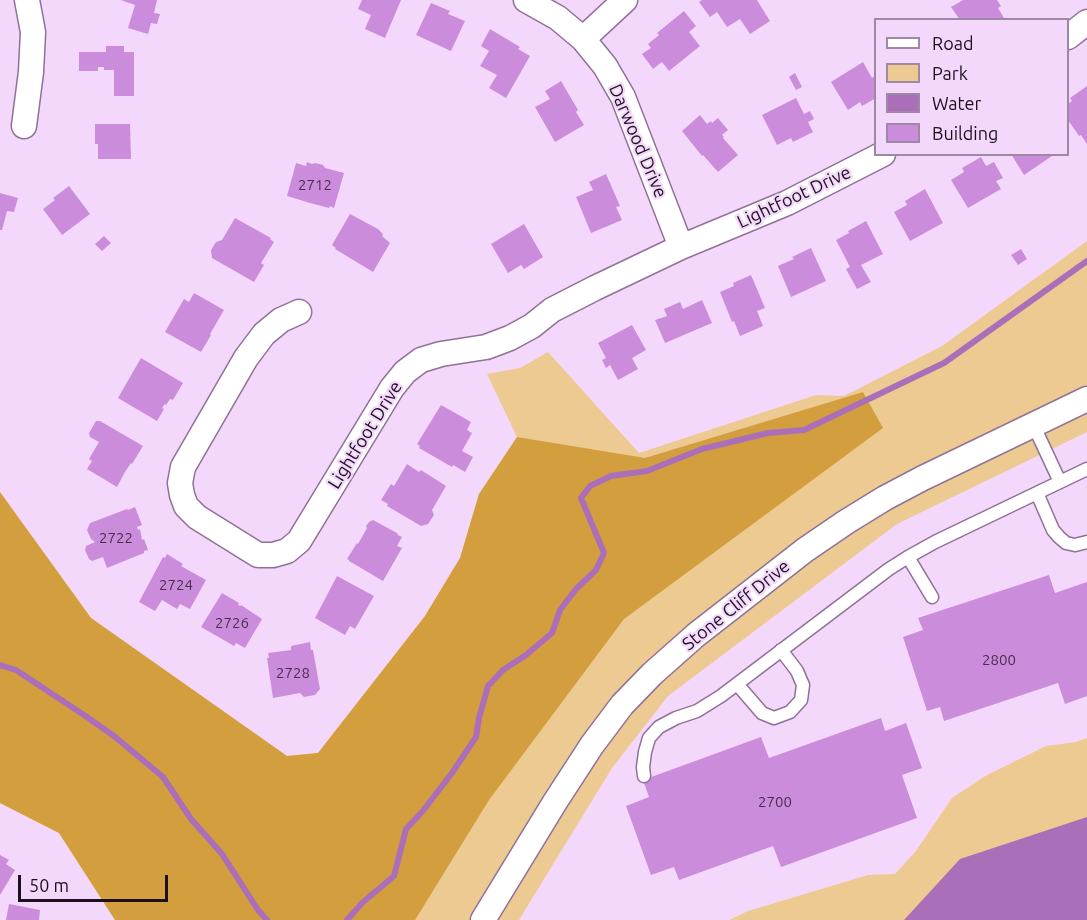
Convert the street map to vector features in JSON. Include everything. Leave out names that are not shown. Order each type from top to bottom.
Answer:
[{"type":"street","points":[[24,126],[31,72],[33,32],[27,0]]},
{"type":"street","name":"Darwood Drive","points":[[526,0],[558,18],[583,39],[605,66],[623,97],[681,247]]},
{"type":"street","points":[[583,39],[625,0]]},
{"type":"street","points":[[1069,36],[1087,22]]},
{"type":"street","name":"Lightfoot Drive","points":[[298,312],[281,320],[264,334],[246,358],[183,467],[180,483],[186,506],[196,517],[258,555],[273,555],[287,551],[299,541],[392,388],[405,372],[421,360],[441,354],[486,347],[510,338],[532,326],[552,310],[595,288],[681,247],[787,203],[879,156]]},
{"type":"street","name":"Stone Cliff Drive","points":[[483,920],[592,745],[622,705],[652,674],[696,635],[805,550],[885,498],[1087,399]]},
{"type":"lane","points":[[1033,424],[1060,482]]},
{"type":"lane","points":[[644,776],[645,752],[650,738],[659,727],[697,711],[721,696],[908,557],[1086,471]]},
{"type":"lane","points":[[1037,493],[1053,530],[1059,537],[1066,543],[1087,542]]},
{"type":"lane","points":[[908,557],[932,597]]},
{"type":"lane","points":[[737,684],[762,713],[774,718],[790,712],[801,700],[803,684],[797,671],[781,650]]},
{"type":"green space","points":[[1087,241],[1087,432],[897,524],[668,696],[612,768],[519,920],[115,920],[59,833],[0,803],[0,492],[91,618],[287,756],[318,753],[425,616],[460,558],[479,494],[517,437],[487,374],[520,368],[548,352],[639,453],[816,395],[844,396],[942,346]]},
{"type":"green space","points":[[1087,738],[1087,920],[729,920],[748,911],[868,875],[895,874],[916,851],[952,798],[987,775],[1046,746],[1076,742]]},
{"type":"shaded area","points":[[863,392],[883,428],[624,619],[489,800],[415,920],[115,920],[59,833],[0,803],[0,492],[91,618],[287,756],[318,753],[425,616],[460,558],[479,494],[517,437],[645,458]]},
{"type":"water","points":[[1087,817],[1087,920],[904,920],[960,859]]},
{"type":"building","points":[[121,0],[157,0],[154,13],[160,14],[157,24],[151,23],[148,34],[128,28],[135,5]]},
{"type":"building","points":[[362,0],[401,0],[385,38],[365,29],[371,15],[358,9]]},
{"type":"building","points":[[702,0],[757,0],[770,21],[750,34],[740,19],[727,27],[717,12],[710,17],[699,2]]},
{"type":"building","points":[[963,0],[997,0],[1001,6],[998,8],[1004,18],[959,18],[951,7]]},
{"type":"building","points":[[431,3],[450,11],[448,14],[465,21],[451,51],[416,35]]},
{"type":"building","points":[[684,11],[696,26],[689,32],[700,46],[669,71],[662,62],[653,69],[642,54],[651,48],[648,44],[659,35],[657,33]]},
{"type":"building","points":[[490,29],[520,47],[518,49],[530,56],[506,98],[489,88],[497,75],[480,66],[489,51],[481,46]]},
{"type":"building","points":[[106,46],[124,46],[124,52],[134,52],[134,96],[114,96],[114,70],[104,70],[104,67],[98,67],[98,71],[79,71],[79,52],[106,52]]},
{"type":"building","points":[[863,62],[872,78],[874,76],[874,99],[862,106],[860,102],[848,110],[831,82]]},
{"type":"building","points":[[795,73],[802,87],[796,90],[789,77]]},
{"type":"building","points":[[561,81],[584,125],[555,142],[535,107],[550,99],[545,91]]},
{"type":"building","points":[[1087,86],[1087,144],[1069,121],[1069,103],[1072,101],[1070,98]]},
{"type":"building","points":[[796,98],[804,114],[810,111],[814,119],[808,122],[813,132],[793,142],[791,138],[777,145],[762,115]]},
{"type":"building","points":[[700,115],[707,124],[718,118],[728,130],[722,135],[723,138],[738,155],[718,172],[682,131]]},
{"type":"building","points":[[95,124],[130,124],[131,159],[98,159]]},
{"type":"building","points":[[1012,156],[1052,156],[1024,175]]},
{"type":"building","points":[[981,157],[986,166],[994,162],[1003,178],[996,181],[1001,189],[968,208],[951,180],[964,172],[962,168]]},
{"type":"building","points":[[307,162],[344,173],[334,208],[287,196],[296,163],[306,166]]},
{"type":"building","points":[[606,174],[620,206],[616,207],[622,220],[591,233],[576,197],[593,190],[589,182]]},
{"type":"building","points":[[69,186],[90,214],[62,235],[43,209]]},
{"type":"building","points":[[925,189],[943,223],[910,241],[894,212],[907,205],[905,201]]},
{"type":"building","points":[[0,193],[18,198],[14,212],[7,211],[2,230],[0,230]]},
{"type":"building","points":[[350,214],[378,229],[390,243],[373,272],[332,245]]},
{"type":"building","points":[[235,218],[271,238],[274,242],[261,263],[264,265],[254,282],[212,258],[211,250],[216,242],[222,240]]},
{"type":"building","points":[[866,221],[883,254],[861,265],[871,282],[857,289],[846,269],[850,267],[836,240]]},
{"type":"building","points":[[524,224],[543,257],[524,269],[521,265],[508,273],[491,244]]},
{"type":"building","points":[[104,236],[111,243],[102,251],[95,244]]},
{"type":"building","points":[[811,248],[826,281],[791,297],[778,266]]},
{"type":"building","points":[[1021,249],[1027,259],[1018,265],[1011,255]]},
{"type":"building","points":[[751,275],[765,308],[757,311],[763,326],[740,336],[720,292]]},
{"type":"building","points":[[194,293],[224,310],[201,352],[165,332],[184,299],[189,302]]},
{"type":"building","points":[[702,300],[712,323],[665,343],[655,320],[667,316],[664,309],[680,302],[683,309]]},
{"type":"building","points":[[632,325],[646,350],[632,358],[638,369],[618,380],[610,365],[606,368],[602,360],[606,358],[598,343]]},
{"type":"building","points":[[141,358],[183,383],[173,400],[170,399],[162,408],[164,409],[157,421],[118,398]]},
{"type":"building","points":[[441,405],[471,422],[467,430],[472,433],[462,451],[473,457],[465,472],[419,448],[417,444]]},
{"type":"building","points":[[96,421],[100,421],[143,446],[117,487],[87,469],[92,461],[89,459],[99,442],[90,437],[89,433]]},
{"type":"building","points":[[407,464],[446,486],[432,510],[434,515],[428,524],[421,526],[381,500],[391,484],[394,486]]},
{"type":"building","points":[[135,507],[142,525],[137,527],[138,530],[140,529],[142,540],[144,539],[148,550],[107,568],[103,557],[92,561],[89,559],[85,550],[86,546],[95,542],[87,530],[90,523]]},
{"type":"building","points":[[373,520],[402,537],[397,546],[402,548],[383,581],[347,559],[358,544],[366,526]]},
{"type":"building","points":[[167,554],[183,564],[181,566],[206,580],[190,609],[180,604],[177,609],[162,600],[155,611],[139,602],[163,557],[165,558]]},
{"type":"building","points":[[1049,575],[1055,593],[1087,582],[1087,696],[1065,704],[1058,683],[944,721],[940,707],[927,711],[903,637],[923,630],[918,618]]},
{"type":"building","points":[[337,576],[374,596],[355,629],[350,626],[345,635],[315,618]]},
{"type":"building","points":[[222,593],[262,619],[245,648],[236,643],[234,646],[201,627]]},
{"type":"building","points":[[310,642],[320,689],[315,695],[304,697],[300,693],[273,698],[268,653],[291,650],[291,646]]},
{"type":"building","points":[[881,718],[885,731],[906,723],[922,768],[902,775],[917,818],[781,867],[773,846],[679,880],[674,867],[651,875],[626,806],[649,797],[643,780],[761,737],[769,758]]},
{"type":"building","points":[[0,855],[9,860],[6,864],[15,870],[0,895]]},
{"type":"building","points":[[9,904],[40,910],[39,920],[6,920]]},
{"type":"waterway","points":[[347,920],[363,902],[394,876],[406,829],[452,773],[476,737],[488,686],[503,670],[526,655],[552,633],[560,610],[576,589],[596,570],[604,553],[581,498],[590,486],[611,476],[647,471],[702,449],[768,433],[804,430],[944,363],[1087,261]]},
{"type":"waterway","points":[[0,665],[16,670],[84,715],[114,736],[163,777],[191,819],[222,854],[258,910],[267,920]]}]
